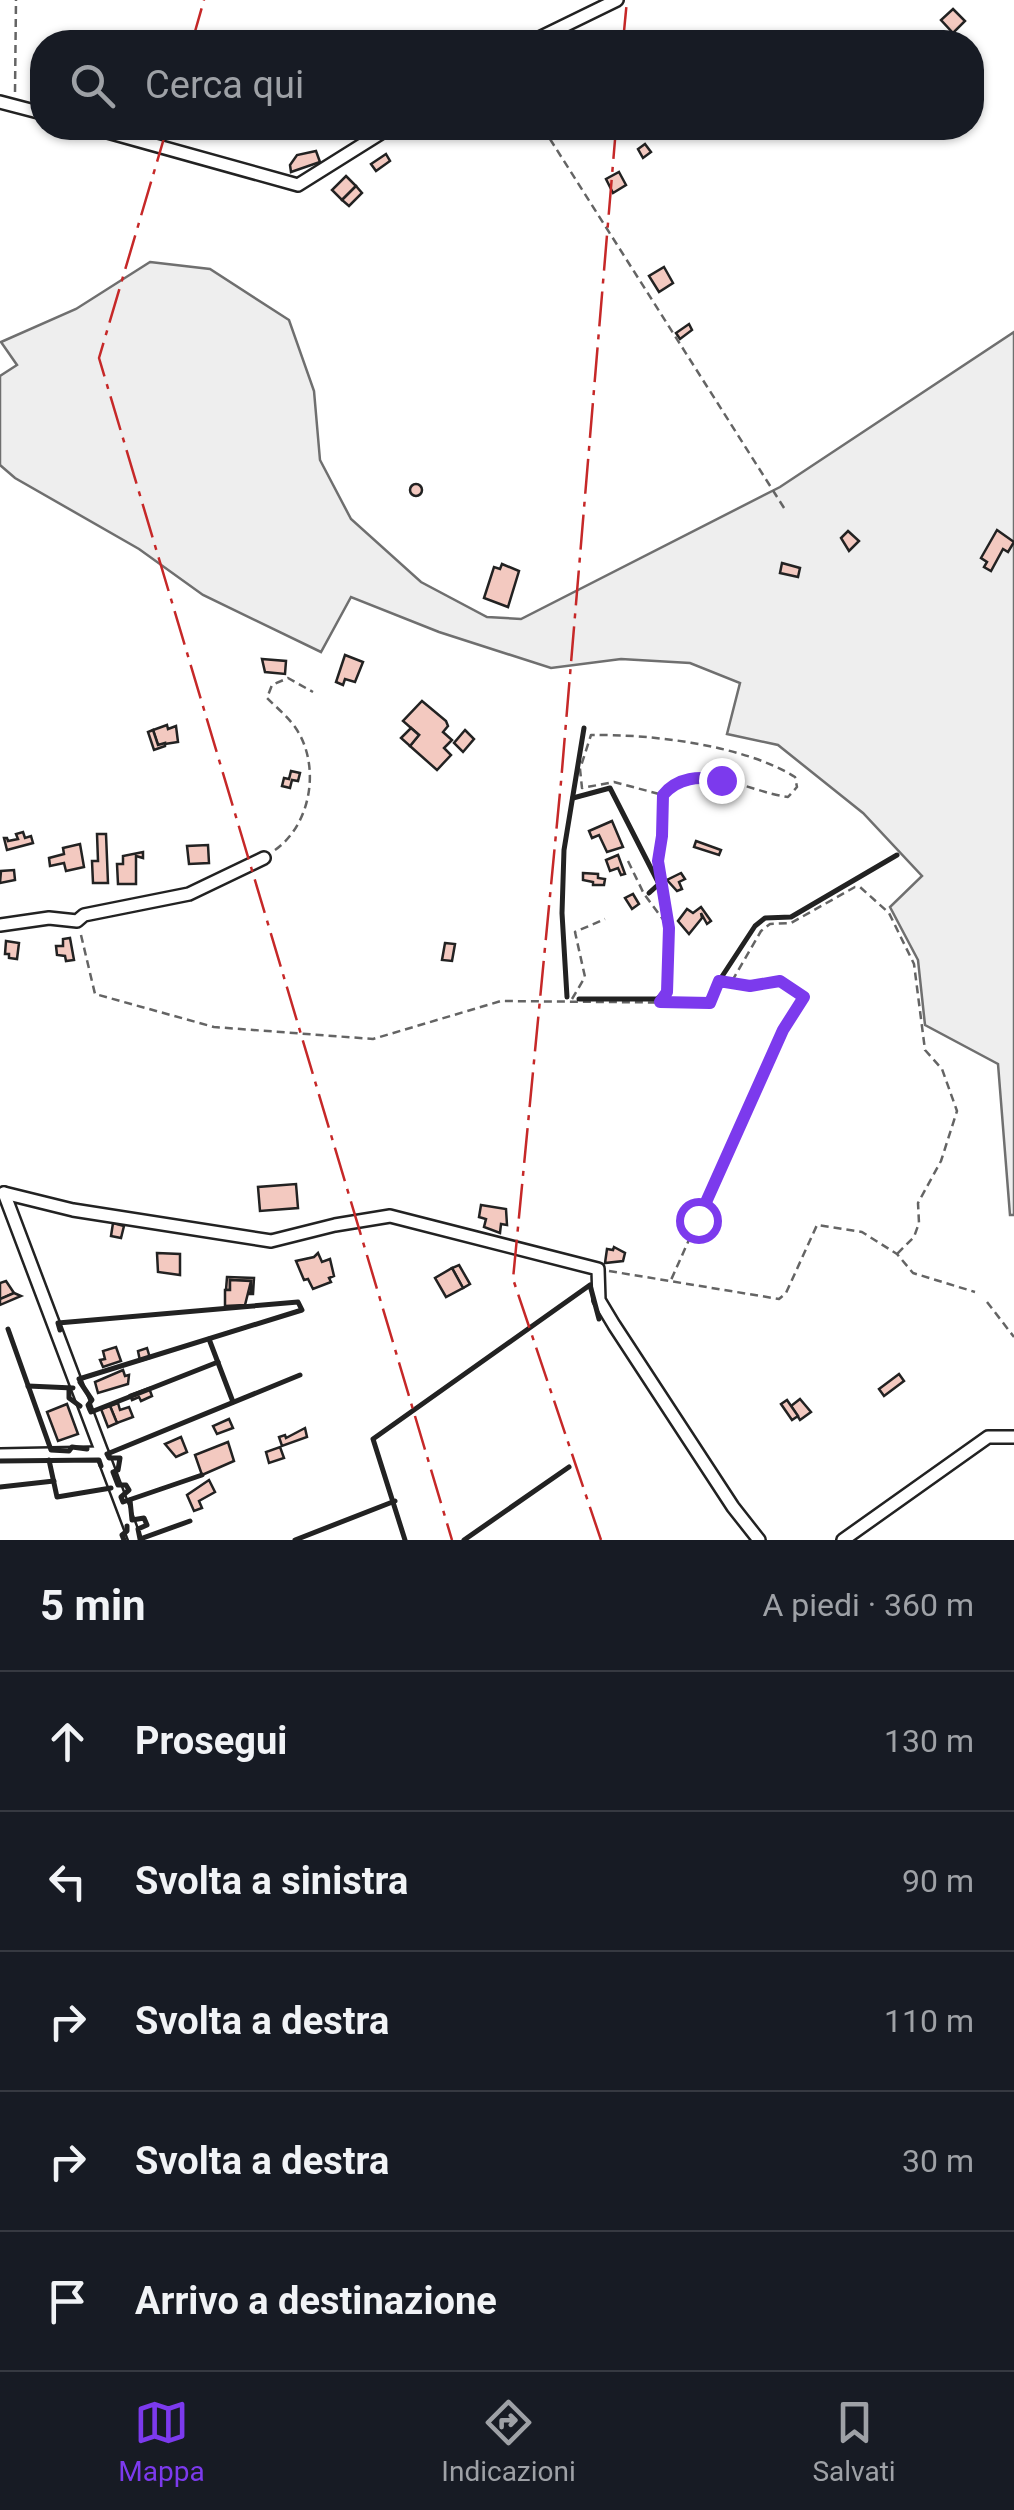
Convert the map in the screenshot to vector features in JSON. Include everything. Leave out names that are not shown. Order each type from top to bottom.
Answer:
[{"type":"street","points":[[556,30],[617,0]]},
{"type":"street","points":[[0,102],[30,110]]},
{"type":"street","points":[[136,140],[298,185],[370,140]]},
{"type":"street","points":[[0,925],[49,918],[76,921],[84,915],[189,894],[264,858]]},
{"type":"street","points":[[135,1540],[4,1192],[73,1210],[271,1242],[334,1225],[390,1216],[598,1269],[599,1300],[732,1507],[759,1540]]},
{"type":"street","points":[[843,1540],[988,1437],[1014,1437]]},
{"type":"street","points":[[0,1455],[102,1453]]},
{"type":"path","points":[[16,0],[15,93],[20,107]]},
{"type":"path","points":[[551,140],[786,511]]},
{"type":"path","points":[[264,858],[290,840],[306,806],[310,785],[310,761],[296,728],[267,698],[272,684],[288,678],[313,692]]},
{"type":"path","points":[[590,735],[651,736],[771,762],[795,777],[798,787],[788,796],[776,795],[702,776],[682,780],[663,795],[614,782],[582,788],[580,769],[590,735]]},
{"type":"path","points":[[660,1002],[667,992],[669,928],[658,861],[663,795]]},
{"type":"path","points":[[628,860],[644,894],[669,928]]},
{"type":"path","points":[[730,983],[761,931],[770,924],[791,922],[860,886],[889,913],[914,964],[924,1050],[942,1069],[958,1111],[941,1161],[918,1203],[919,1223],[914,1237],[897,1254]]},
{"type":"path","points":[[572,1000],[585,977],[576,932],[605,919]]},
{"type":"path","points":[[76,921],[95,994],[214,1027],[373,1039],[500,1001],[710,1003],[719,981],[750,986],[780,981],[804,997],[783,1030],[671,1280]]},
{"type":"path","points":[[598,1269],[779,1299],[786,1293],[817,1225],[862,1232],[897,1254],[913,1273],[975,1292]]},
{"type":"path","points":[[987,1302],[1014,1337]]},
{"type":"shaded area","points":[[150,262],[210,269],[289,320],[314,391],[320,460],[351,519],[421,582],[487,617],[521,619],[780,487],[1014,332],[1014,1215],[1010,1215],[998,1064],[925,1025],[918,960],[890,907],[922,876],[863,813],[778,745],[727,734],[740,683],[690,663],[621,659],[551,668],[439,632],[351,597],[321,652],[203,595],[139,549],[15,478],[0,465],[0,376],[17,365],[1,342],[76,309]]},
{"type":"building","points":[[953,9],[965,21],[956,30],[950,30],[941,20]]},
{"type":"building","points":[[645,144],[651,152],[643,158],[638,149]]},
{"type":"building","points":[[316,151],[320,162],[291,172],[290,165],[297,155]]},
{"type":"building","points":[[386,154],[390,161],[376,171],[371,164]]},
{"type":"building","points":[[619,172],[626,185],[613,193],[606,179]]},
{"type":"building","points":[[346,176],[356,186],[342,200],[332,190]]},
{"type":"building","points":[[356,186],[362,193],[349,206],[342,200]]},
{"type":"building","points":[[664,267],[673,283],[659,292],[649,276]]},
{"type":"building","points":[[689,324],[692,330],[680,339],[676,333]]},
{"type":"building","points":[[416,484],[422,490],[416,496],[410,490]]},
{"type":"building","points":[[997,530],[1014,542],[1008,552],[1003,549],[991,571],[984,567],[987,562],[981,558]]},
{"type":"building","points":[[848,531],[859,541],[849,551],[841,538]]},
{"type":"building","points":[[782,563],[800,568],[798,577],[780,573]]},
{"type":"building","points":[[502,564],[519,571],[508,607],[484,598],[494,567],[500,569]]},
{"type":"building","points":[[345,655],[363,662],[355,682],[345,679],[343,685],[336,682]]},
{"type":"building","points":[[262,659],[286,661],[285,674],[265,672]]},
{"type":"building","points":[[422,701],[446,721],[448,726],[443,732],[452,740],[444,748],[451,755],[437,770],[410,746],[419,735],[403,721]]},
{"type":"building","points":[[167,725],[168,729],[176,726],[178,742],[158,745],[153,730]]},
{"type":"building","points":[[411,728],[419,735],[410,746],[401,738]]},
{"type":"building","points":[[153,730],[158,745],[165,743],[154,750],[148,732]]},
{"type":"building","points":[[465,730],[474,739],[463,752],[454,743]]},
{"type":"building","points":[[291,771],[300,773],[298,781],[292,780],[290,788],[282,786],[284,778],[289,779]]},
{"type":"building","points":[[612,821],[623,847],[607,852],[599,835],[592,838],[589,831]]},
{"type":"building","points":[[23,832],[25,838],[31,836],[33,843],[7,850],[4,838],[18,839],[16,834]]},
{"type":"building","points":[[97,834],[106,834],[108,883],[93,883],[92,861],[98,861]]},
{"type":"building","points":[[696,841],[721,850],[719,855],[694,847]]},
{"type":"building","points":[[80,844],[84,867],[66,871],[64,863],[50,866],[49,858],[64,854],[63,848]]},
{"type":"building","points":[[208,845],[209,863],[189,864],[187,846]]},
{"type":"building","points":[[143,852],[143,858],[136,856],[136,884],[118,884],[117,864],[123,864],[123,856]]},
{"type":"building","points":[[618,855],[625,874],[621,875],[618,868],[610,871],[606,860]]},
{"type":"building","points":[[14,870],[15,880],[0,883],[1,871]]},
{"type":"building","points":[[583,873],[598,874],[598,878],[605,879],[604,885],[583,880]]},
{"type":"building","points":[[681,873],[685,879],[679,882],[682,889],[677,891],[667,880]]},
{"type":"building","points":[[633,894],[639,904],[632,909],[625,898]]},
{"type":"building","points":[[701,907],[711,921],[707,924],[701,913],[702,918],[689,934],[678,921],[687,909],[693,913]]},
{"type":"building","points":[[70,938],[74,960],[66,961],[65,956],[57,955],[56,946],[63,946],[63,939]]},
{"type":"building","points":[[6,941],[19,943],[17,959],[5,954]]},
{"type":"building","points":[[445,943],[455,944],[452,961],[442,960]]},
{"type":"building","points":[[296,1184],[298,1208],[260,1211],[258,1187]]},
{"type":"building","points":[[481,1205],[506,1209],[507,1225],[501,1224],[500,1233],[484,1227],[486,1219],[479,1217]]},
{"type":"building","points":[[113,1223],[124,1226],[121,1238],[111,1236]]},
{"type":"building","points":[[614,1247],[625,1253],[623,1261],[605,1263],[607,1249]]},
{"type":"building","points":[[157,1253],[180,1254],[180,1275],[158,1272]]},
{"type":"building","points":[[318,1253],[322,1262],[330,1259],[334,1276],[329,1278],[331,1282],[313,1289],[308,1279],[304,1280],[296,1261]]},
{"type":"building","points":[[459,1265],[470,1284],[463,1288],[452,1268]]},
{"type":"building","points":[[452,1268],[463,1288],[446,1297],[435,1278]]},
{"type":"building","points":[[227,1277],[254,1278],[253,1294],[246,1294],[251,1292],[251,1281],[230,1280],[230,1290],[226,1290]]},
{"type":"building","points":[[230,1280],[251,1281],[245,1305],[225,1306],[225,1290],[230,1290]]},
{"type":"building","points":[[6,1281],[14,1293],[0,1299],[0,1283]]},
{"type":"building","points":[[14,1293],[21,1296],[0,1305],[0,1299]]},
{"type":"building","points":[[116,1347],[121,1361],[103,1367],[103,1351]]},
{"type":"building","points":[[147,1348],[150,1358],[140,1361],[138,1351]]},
{"type":"building","points":[[123,1370],[125,1376],[129,1375],[128,1384],[98,1393],[95,1382]]},
{"type":"building","points":[[899,1374],[904,1381],[884,1396],[879,1389]]},
{"type":"building","points":[[149,1388],[152,1396],[132,1400],[130,1395]]},
{"type":"building","points":[[800,1399],[811,1412],[800,1420],[791,1406]]},
{"type":"building","points":[[787,1400],[798,1416],[792,1420],[781,1404]]},
{"type":"building","points":[[118,1403],[120,1410],[129,1407],[133,1417],[117,1423],[110,1406]]},
{"type":"building","points":[[67,1404],[78,1434],[58,1441],[47,1412]]},
{"type":"building","points":[[110,1406],[117,1423],[108,1427],[101,1409]]},
{"type":"building","points":[[229,1419],[233,1428],[217,1434],[213,1426]]},
{"type":"building","points":[[305,1428],[307,1437],[282,1446],[279,1437],[286,1438]]},
{"type":"building","points":[[181,1437],[187,1452],[176,1457],[165,1444]]},
{"type":"building","points":[[228,1442],[234,1461],[202,1475],[195,1455]]},
{"type":"building","points":[[280,1447],[284,1458],[269,1463],[266,1452]]},
{"type":"building","points":[[209,1480],[215,1492],[199,1501],[202,1508],[194,1511],[187,1495]]},
{"type":"wall","points":[[567,997],[562,913],[564,850],[584,728]]},
{"type":"wall","points":[[573,798],[610,788],[659,884],[649,893]]},
{"type":"wall","points":[[719,981],[755,926],[765,918],[791,917],[897,855]]},
{"type":"wall","points":[[579,999],[657,999],[663,994]]},
{"type":"wall","points":[[405,1540],[373,1439],[590,1285],[599,1319]]},
{"type":"wall","points":[[60,1330],[58,1323],[298,1302],[302,1310],[79,1379]]},
{"type":"wall","points":[[8,1329],[51,1450],[87,1449]]},
{"type":"wall","points":[[209,1339],[233,1402]]},
{"type":"wall","points":[[91,1412],[218,1362]]},
{"type":"wall","points":[[202,1475],[123,1502],[121,1497],[129,1490],[126,1485],[118,1485],[113,1472],[118,1470],[120,1458],[109,1458],[107,1454],[300,1375]]},
{"type":"wall","points":[[80,1382],[92,1400],[90,1410]]},
{"type":"wall","points":[[28,1386],[73,1388]]},
{"type":"wall","points":[[69,1388],[69,1398],[80,1406]]},
{"type":"wall","points":[[49,1460],[57,1497],[111,1488]]},
{"type":"wall","points":[[0,1461],[99,1460],[101,1466]]},
{"type":"wall","points":[[464,1540],[569,1467]]},
{"type":"wall","points":[[0,1487],[54,1481]]},
{"type":"wall","points":[[130,1500],[132,1520],[144,1518],[147,1525],[138,1529],[140,1539],[190,1521]]},
{"type":"wall","points":[[295,1540],[395,1501]]},
{"type":"wall","points":[[124,1540],[122,1535],[127,1526]]},
{"type":"power","points":[[195,30],[204,0]]},
{"type":"power","points":[[624,30],[627,0]]},
{"type":"power","points":[[163,140],[99,358],[452,1540]]},
{"type":"power","points":[[601,1540],[513,1279],[561,782],[615,140]]},
{"type":"route","points":[[698,1220],[783,1030],[804,997],[780,981],[750,986],[719,981],[710,1003],[660,1002],[667,992],[669,928],[658,861],[663,795],[682,780],[702,776],[721,780]]}]
